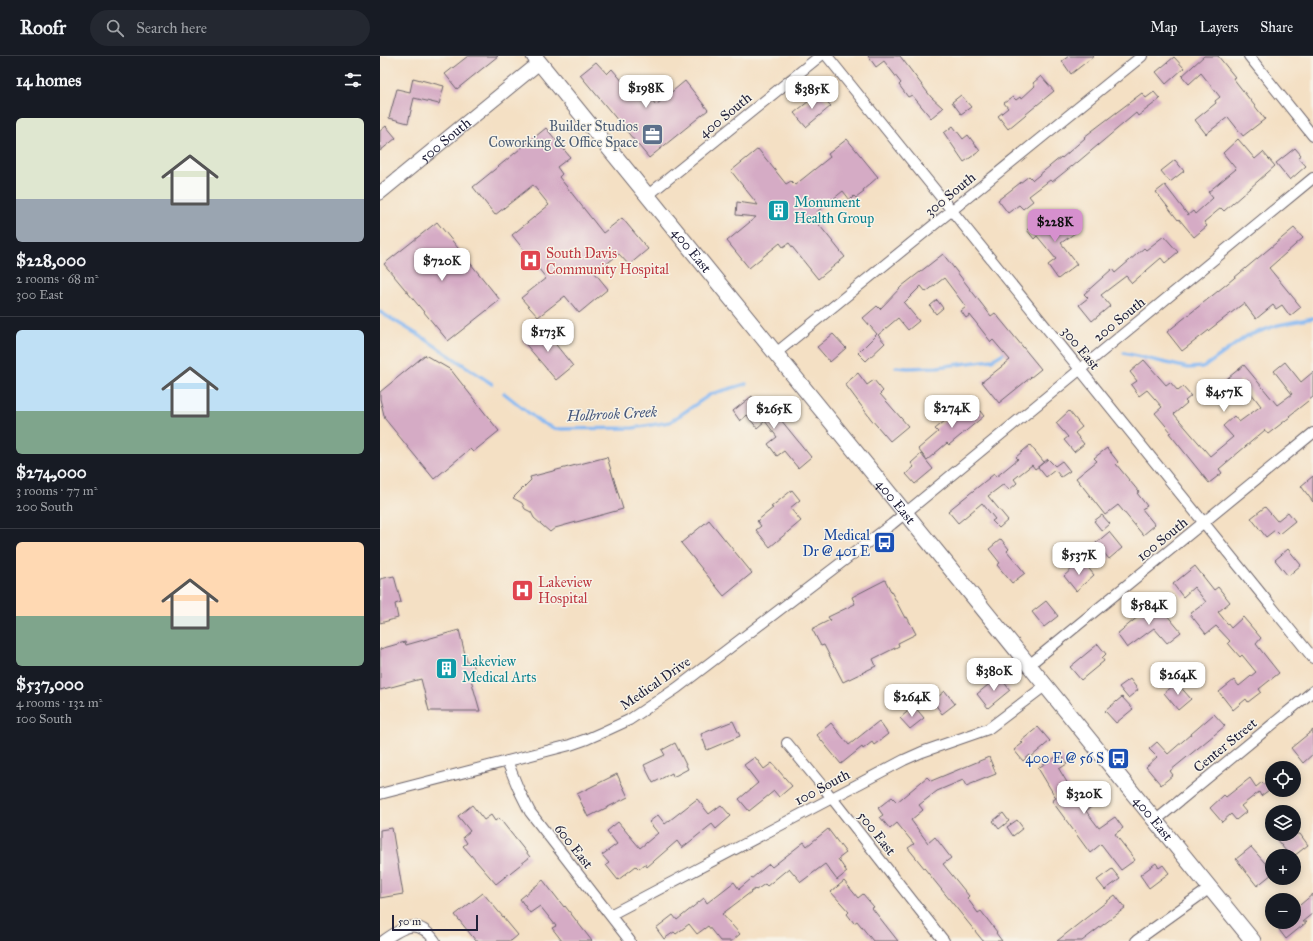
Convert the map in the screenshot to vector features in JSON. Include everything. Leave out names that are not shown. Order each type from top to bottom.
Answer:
[{"type":"main road","name":"400 East","points":[[540,58],[647,196],[1253,941]]},
{"type":"street","name":"400 South","points":[[647,196],[820,56]]},
{"type":"street","name":"300 East","points":[[827,56],[1313,658]]},
{"type":"street","name":"300 South","points":[[776,353],[1142,56]]},
{"type":"street","points":[[1249,56],[1313,136]]},
{"type":"street","name":"500 South","points":[[380,193],[540,58]]},
{"type":"street","name":"200 South","points":[[905,513],[1313,178]]},
{"type":"street","name":"100 South","points":[[1029,665],[1313,433]]},
{"type":"street","name":"Medical Drive","points":[[380,794],[570,745],[616,726],[641,712],[677,688],[905,513]]},
{"type":"street","name":"100 South","points":[[610,915],[913,755],[988,729],[1046,686]]},
{"type":"street","name":"Center Street","points":[[1155,821],[1313,691]]},
{"type":"street","name":"500 East","points":[[787,743],[944,941]]},
{"type":"street","name":"600 East","points":[[508,761],[518,788],[530,812],[630,941]]},
{"type":"street","points":[[1136,941],[1210,888]]},
{"type":"street","points":[[383,941],[399,929],[410,926],[416,926],[425,930],[435,941]]},
{"type":"building","points":[[468,56],[498,56],[457,89],[445,74]]},
{"type":"building","points":[[868,56],[900,56],[931,97],[943,108],[931,118],[912,95],[908,97],[899,85],[901,83],[884,61],[876,67]]},
{"type":"building","points":[[1069,56],[1094,56],[1071,74],[1062,61]]},
{"type":"building","points":[[1204,56],[1218,56],[1265,119],[1243,136],[1228,117],[1206,134],[1195,120],[1216,103],[1215,101],[1220,97],[1201,73],[1189,84],[1182,76]]},
{"type":"building","points":[[1174,57],[1184,68],[1166,84],[1156,72]]},
{"type":"building","name":"Builder Studios Coworking & Office Space","points":[[596,62],[607,74],[612,69],[634,95],[642,88],[656,105],[685,81],[708,110],[649,158],[580,75]]},
{"type":"building","points":[[1041,76],[1054,91],[1008,129],[998,116],[1008,108],[1004,103],[1013,97],[1016,100],[1020,97],[1021,99],[1035,86],[1033,83]]},
{"type":"building","points":[[413,78],[444,86],[439,104],[414,98],[408,123],[389,118],[397,89],[410,92]]},
{"type":"building","points":[[1154,92],[1160,99],[1138,116],[1136,113],[1072,167],[1052,182],[1050,180],[1029,196],[1033,201],[1023,209],[1019,205],[1008,213],[998,200],[1029,176],[1033,180],[1061,157],[1062,158],[1085,138],[1084,137],[1142,93],[1146,98]]},
{"type":"building","points":[[819,93],[831,106],[806,127],[794,113]]},
{"type":"building","points":[[961,95],[971,107],[961,114],[952,102]]},
{"type":"building","points":[[386,126],[396,138],[380,151],[380,131]]},
{"type":"building","points":[[953,126],[963,139],[968,135],[980,151],[964,162],[944,133]]},
{"type":"building","points":[[546,128],[570,157],[557,167],[562,174],[559,177],[603,233],[622,218],[648,249],[629,265],[619,254],[595,273],[608,289],[579,313],[565,296],[538,317],[521,298],[546,278],[512,235],[549,205],[533,185],[495,215],[473,187]]},
{"type":"building","name":"Monument Health Group","points":[[847,139],[878,177],[856,198],[854,196],[850,200],[843,191],[817,212],[821,217],[816,221],[845,257],[818,279],[789,243],[783,247],[780,243],[749,268],[727,241],[756,217],[736,215],[737,202],[758,205],[731,171],[758,149],[786,184],[791,181],[795,185],[830,157],[828,154]]},
{"type":"building","points":[[1238,139],[1255,159],[1263,152],[1275,166],[1224,211],[1221,208],[1204,222],[1207,226],[1194,237],[1179,219],[1178,220],[1156,192],[1165,185],[1188,215],[1193,211],[1195,214],[1213,198],[1208,192],[1236,169],[1223,153]]},
{"type":"building","points":[[1295,148],[1301,155],[1298,157],[1306,166],[1290,180],[1276,163]]},
{"type":"building","points":[[1175,160],[1184,171],[1170,182],[1161,171]]},
{"type":"building","points":[[1047,214],[1053,221],[1056,218],[1063,227],[1067,223],[1075,233],[1061,243],[1077,264],[1058,279],[1048,265],[1056,259],[1037,236],[1034,239],[1027,230]]},
{"type":"building","points":[[437,222],[500,300],[448,341],[384,264]]},
{"type":"building","points":[[1294,228],[1303,238],[1269,268],[1301,307],[1290,316],[1282,305],[1276,309],[1273,305],[1256,319],[1244,303],[1182,351],[1167,332]]},
{"type":"building","points":[[1164,236],[1178,252],[1165,263],[1161,258],[1132,283],[1126,276],[1101,295],[1110,306],[1092,321],[1079,305],[1088,298],[1084,294],[1112,269],[1115,273],[1144,248],[1146,250]]},
{"type":"building","points":[[943,254],[991,316],[995,313],[1041,369],[999,403],[982,382],[1010,360],[993,340],[991,342],[970,315],[966,318],[961,311],[966,307],[944,278],[926,292],[921,286],[904,303],[919,321],[908,330],[898,318],[878,335],[885,343],[866,361],[858,353],[877,334],[863,318],[877,306],[880,309],[902,286]]},
{"type":"building","points":[[937,300],[943,308],[936,314],[930,306]]},
{"type":"building","points":[[540,325],[573,366],[556,380],[522,340]]},
{"type":"building","points":[[833,334],[846,348],[830,362],[817,347]]},
{"type":"building","points":[[425,355],[451,370],[499,431],[473,452],[470,449],[434,479],[385,419],[380,399],[380,392]]},
{"type":"building","points":[[1144,360],[1166,385],[1170,382],[1178,391],[1183,387],[1191,396],[1185,401],[1187,403],[1174,414],[1210,456],[1233,437],[1223,426],[1234,416],[1239,422],[1261,406],[1241,380],[1226,393],[1219,385],[1244,365],[1277,405],[1292,394],[1274,371],[1285,362],[1301,382],[1313,372],[1313,397],[1268,434],[1265,430],[1219,469],[1222,473],[1209,483],[1155,413],[1162,407],[1147,390],[1139,396],[1131,385],[1137,381],[1130,372]]},
{"type":"building","points":[[858,373],[867,385],[874,380],[883,391],[880,394],[908,426],[890,441],[871,419],[845,384]]},
{"type":"building","points":[[752,396],[760,406],[768,400],[783,419],[781,420],[811,457],[798,468],[784,451],[777,456],[768,444],[777,437],[765,421],[757,428],[747,415],[740,421],[733,411]]},
{"type":"building","points":[[971,400],[984,416],[949,445],[947,443],[927,460],[918,449],[938,432],[935,429]]},
{"type":"building","points":[[1069,411],[1082,427],[1075,433],[1084,444],[1074,452],[1064,440],[1068,437],[1056,423]]},
{"type":"building","points":[[1030,445],[1044,462],[1035,469],[1032,465],[1014,479],[1017,483],[1009,490],[1004,484],[988,496],[1008,520],[999,528],[992,521],[995,519],[982,503],[958,523],[948,511],[994,474],[996,477],[1018,459],[1016,457]]},
{"type":"building","points":[[1107,448],[1118,462],[1116,464],[1139,492],[1137,493],[1147,506],[1142,509],[1155,525],[1143,535],[1118,505],[1105,515],[1076,478],[1097,461],[1094,458]]},
{"type":"building","points":[[921,454],[933,469],[915,484],[906,474],[914,467],[911,463]]},
{"type":"building","points":[[607,457],[623,509],[555,528],[550,532],[534,518],[531,512],[525,509],[522,503],[513,498],[531,480],[530,477]]},
{"type":"building","points":[[1048,459],[1055,466],[1062,461],[1070,471],[1061,477],[1055,470],[1046,477],[1038,467]]},
{"type":"building","points":[[1313,476],[1313,502],[1301,486]]},
{"type":"building","points":[[792,490],[800,500],[790,508],[801,521],[770,547],[756,530],[761,526],[757,521]]},
{"type":"building","points":[[1265,507],[1277,521],[1288,512],[1295,521],[1279,534],[1275,530],[1266,537],[1251,518]]},
{"type":"building","points":[[1102,515],[1110,524],[1102,531],[1094,521]]},
{"type":"building","points":[[709,520],[752,573],[724,596],[681,543]]},
{"type":"building","points":[[1109,532],[1122,548],[1109,559],[1096,543]]},
{"type":"building","points":[[1001,539],[1009,549],[1007,551],[1025,573],[1012,583],[997,565],[1000,563],[989,549]]},
{"type":"building","points":[[1288,549],[1301,565],[1288,576],[1275,560]]},
{"type":"building","points":[[1082,560],[1094,575],[1076,591],[1064,576]]},
{"type":"building","points":[[1195,566],[1214,590],[1218,587],[1230,602],[1218,612],[1231,628],[1243,617],[1261,638],[1256,644],[1279,673],[1259,689],[1261,692],[1248,702],[1246,699],[1233,710],[1219,692],[1234,680],[1239,686],[1256,672],[1242,655],[1240,657],[1228,643],[1230,641],[1216,626],[1206,634],[1190,614],[1206,602],[1194,587],[1183,597],[1173,584]]},
{"type":"building","points":[[394,576],[401,602],[395,604],[398,618],[380,623],[380,579]]},
{"type":"building","points":[[885,580],[905,618],[907,617],[916,634],[898,643],[899,646],[873,659],[876,666],[843,682],[824,645],[821,646],[812,629],[830,620],[828,617],[855,604],[852,597]]},
{"type":"building","points":[[1046,601],[1058,616],[1044,627],[1032,612]]},
{"type":"building","points":[[1156,602],[1181,632],[1167,643],[1154,628],[1127,648],[1117,634]]},
{"type":"building","name":"Lakeview Medical Arts","points":[[459,630],[467,662],[473,660],[474,674],[470,676],[480,711],[429,711],[421,679],[380,690],[380,649],[405,642],[406,645]]},
{"type":"building","points":[[1098,644],[1106,654],[1102,658],[1104,661],[1081,680],[1070,667]]},
{"type":"building","points":[[999,676],[1010,690],[988,708],[977,694]]},
{"type":"building","points":[[1130,679],[1138,690],[1128,698],[1119,687]]},
{"type":"building","points":[[1177,683],[1191,699],[1178,710],[1164,693]]},
{"type":"building","points":[[945,691],[955,704],[942,714],[933,701]]},
{"type":"building","points":[[1122,697],[1133,709],[1116,723],[1105,711]]},
{"type":"building","points":[[914,706],[924,718],[910,729],[900,718]]},
{"type":"building","points":[[1214,714],[1225,726],[1170,771],[1173,775],[1161,785],[1146,767],[1157,757],[1149,749],[1157,742],[1168,754]]},
{"type":"building","points":[[733,721],[740,736],[707,750],[701,734]]},
{"type":"building","points":[[879,721],[888,734],[874,745],[872,742],[863,749],[862,747],[841,764],[817,735],[831,723],[849,745]]},
{"type":"building","points":[[1038,727],[1050,741],[1031,757],[1030,755],[1023,761],[1014,750],[1023,743],[1021,741]]},
{"type":"building","points":[[1313,730],[1313,754],[1303,763],[1291,748]]},
{"type":"building","points":[[675,743],[688,769],[673,777],[672,773],[653,783],[644,765],[665,755],[662,750]]},
{"type":"building","points":[[1061,754],[1067,764],[1059,769],[1074,794],[1082,789],[1094,805],[1086,811],[1099,828],[1115,817],[1123,828],[1115,834],[1135,860],[1121,870],[1101,844],[1090,853],[1052,801],[1056,798],[1038,768]]},
{"type":"building","points":[[755,757],[764,769],[772,763],[792,786],[779,797],[774,791],[749,811],[739,799],[758,783],[744,765]]},
{"type":"building","points":[[989,757],[996,774],[966,786],[963,780],[937,791],[919,805],[923,810],[911,820],[928,843],[935,837],[951,858],[943,864],[969,896],[967,898],[978,913],[981,911],[1002,941],[983,941],[908,848],[914,844],[897,823],[890,829],[880,817],[883,815],[878,808],[892,797],[897,802],[927,777],[931,781]]},
{"type":"building","points":[[617,774],[628,797],[588,817],[577,794]]},
{"type":"building","points":[[1250,778],[1256,787],[1262,782],[1265,785],[1265,793],[1261,796],[1259,792],[1241,806],[1246,812],[1236,820],[1231,814],[1222,822],[1210,808],[1224,795],[1226,797]]},
{"type":"building","points":[[697,799],[709,814],[721,805],[731,816],[716,829],[712,824],[682,848],[677,841],[647,867],[645,864],[639,869],[636,866],[618,880],[606,865],[609,863],[602,855],[617,844],[607,831],[618,822],[640,848],[658,833],[649,822],[658,815],[665,824]]},
{"type":"building","points":[[472,805],[484,820],[491,815],[495,821],[499,818],[530,857],[496,884],[463,846],[467,843],[463,837],[470,831],[458,816]]},
{"type":"building","points":[[1003,813],[1009,821],[999,829],[993,821]]},
{"type":"building","points":[[1017,820],[1023,828],[1013,836],[1007,827]]},
{"type":"building","points":[[392,828],[403,894],[380,898],[380,830]]},
{"type":"building","points":[[828,829],[846,853],[838,859],[847,872],[837,880],[825,864],[801,882],[789,868],[767,886],[765,884],[756,890],[755,889],[722,914],[740,934],[732,941],[720,941],[708,926],[697,934],[689,924],[676,934],[674,932],[664,939],[656,928],[673,915],[677,920],[704,898],[707,903],[734,882],[739,889],[769,864],[772,867],[804,842],[807,846]]},
{"type":"building","points":[[1301,835],[1308,845],[1301,850],[1301,849],[1284,849],[1278,841],[1301,841]]},
{"type":"building","points":[[1251,847],[1265,863],[1265,880],[1257,886],[1236,859]]},
{"type":"building","points":[[1156,863],[1159,868],[1163,865],[1169,873],[1149,888],[1140,875]]},
{"type":"building","points":[[1112,869],[1120,879],[1105,890],[1097,880]]},
{"type":"building","points":[[543,880],[592,941],[562,941],[552,928],[556,926],[540,906],[530,913],[520,899]]},
{"type":"building","points":[[844,881],[858,898],[863,894],[898,941],[873,941],[857,921],[854,923],[847,914],[849,912],[831,892]]},
{"type":"building","points":[[483,893],[518,935],[511,941],[476,941],[455,915]]},
{"type":"building","points":[[1313,894],[1313,913],[1302,922],[1307,922],[1301,927],[1301,904]]},
{"type":"building","points":[[1115,895],[1125,908],[1082,941],[1057,941]]},
{"type":"building","points":[[1278,929],[1298,929],[1286,939]]},
{"type":"waterway","name":"Holbrook Creek","points":[[380,312],[425,339],[492,384]]},
{"type":"waterway","name":"Holbrook Creek","points":[[1124,353],[1188,368],[1204,367],[1247,336],[1278,325],[1313,318]]},
{"type":"waterway","name":"Holbrook Creek","points":[[896,367],[937,367],[992,360],[1007,351]]},
{"type":"waterway","name":"Holbrook Creek","points":[[504,393],[540,422],[556,429],[633,428],[670,422],[711,394],[746,384]]},
{"type":"place","name":"Builder Studios Coworking & Office Space","points":[[653,134]]},
{"type":"place","name":"Monument Health Group","points":[[778,210]]},
{"type":"place","name":"South Davis Community Hospital","points":[[530,261]]},
{"type":"place","name":"Medical Dr @ 401 E","points":[[885,543]]},
{"type":"place","name":"Lakeview Hospital","points":[[522,590]]},
{"type":"place","name":"Lakeview Medical Arts","points":[[446,669]]},
{"type":"place","name":"400 E @ 56 S","points":[[1119,758]]}]
